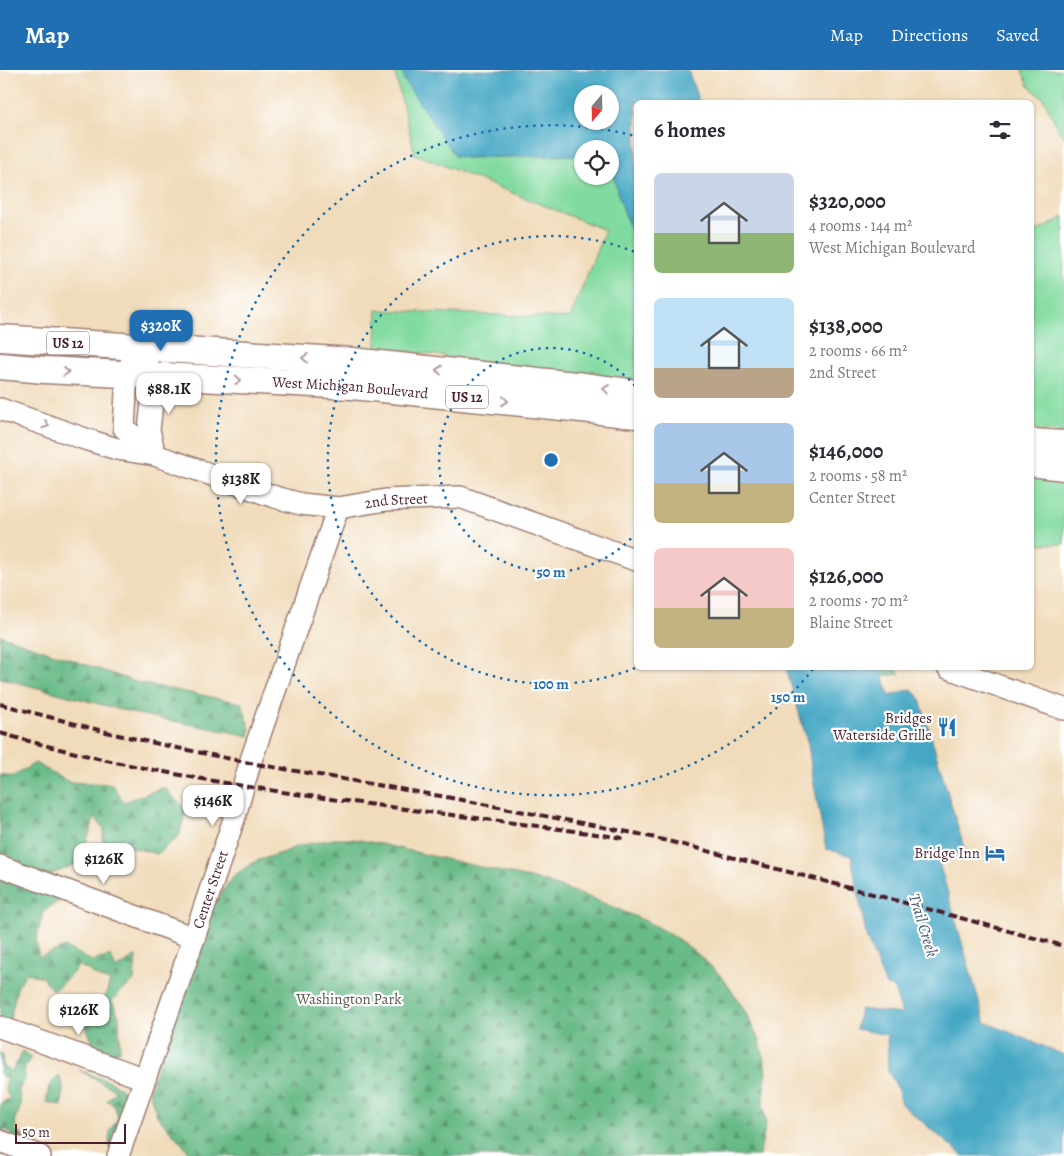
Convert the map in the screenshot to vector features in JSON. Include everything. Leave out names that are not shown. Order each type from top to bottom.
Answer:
[{"type":"main road","name":"US 12","points":[[0,338],[137,347]]},
{"type":"main road","name":"West Michigan Boulevard","points":[[137,347],[352,361],[578,397],[634,414]]},
{"type":"main road","name":"US 12","points":[[0,366],[155,376]]},
{"type":"main road","name":"West Michigan Boulevard","points":[[155,376],[578,397],[634,393]]},
{"type":"main road","points":[[1034,442],[1064,444]]},
{"type":"main road","points":[[1034,463],[1064,467]]},
{"type":"street","name":"2nd Street","points":[[137,347],[127,375],[124,428],[155,455],[275,498],[301,504],[338,508],[386,500],[460,497],[634,559]]},
{"type":"street","points":[[0,409],[117,449],[155,455],[149,430],[155,376],[137,347]]},
{"type":"street","name":"Center Street","points":[[118,1156],[194,938],[235,816],[250,762],[338,508]]},
{"type":"street","points":[[955,670],[1064,708]]},
{"type":"street","points":[[0,866],[194,938]]},
{"type":"street","points":[[0,1026],[145,1079]]},
{"type":"street","points":[[0,1141],[40,1156]]},
{"type":"green space","points":[[394,70],[402,70],[405,80],[465,158],[574,155],[574,185],[617,185],[634,239],[634,382],[376,347],[377,310],[570,318],[605,230],[415,154]]},
{"type":"green space","points":[[1022,70],[1064,70],[1064,137],[1060,133],[1043,98],[1029,86]]},
{"type":"green space","points":[[1064,216],[1064,432],[1034,430],[1034,232]]},
{"type":"green space","points":[[1034,477],[1064,481],[1064,544],[1034,544]]},
{"type":"green space","points":[[0,635],[139,683],[242,703],[250,729],[249,736],[137,714],[0,678]]},
{"type":"green space","points":[[881,670],[897,670],[900,674],[883,676]]},
{"type":"green space","points":[[35,763],[69,782],[112,784],[124,802],[164,787],[186,810],[179,836],[157,854],[126,846],[119,849],[112,866],[100,859],[104,830],[95,817],[79,863],[49,875],[38,886],[60,900],[43,912],[36,942],[39,957],[65,947],[92,961],[110,956],[116,969],[136,956],[134,981],[112,1001],[119,1016],[120,1051],[99,1055],[87,1030],[82,1012],[104,1001],[110,981],[100,978],[79,965],[53,991],[42,977],[26,973],[17,988],[10,1020],[0,1019],[0,775],[12,777]]},
{"type":"green space","name":"Washington Park","points":[[334,839],[354,839],[380,844],[546,882],[594,899],[648,922],[678,939],[700,956],[723,978],[743,1008],[760,1041],[766,1069],[763,1103],[766,1124],[759,1156],[191,1156],[157,1116],[149,1091],[213,906],[233,876],[256,861],[298,846]]},
{"type":"green space","points":[[23,1051],[31,1057],[25,1067],[24,1081],[18,1090],[20,1105],[19,1112],[15,1118],[16,1132],[22,1135],[27,1144],[15,1143],[8,1130],[0,1131],[0,1104],[10,1098],[5,1090],[6,1079],[0,1074],[0,1052],[3,1056],[2,1066],[12,1071]]},
{"type":"green space","points":[[79,1070],[109,1081],[122,1089],[126,1097],[110,1148],[110,1132],[118,1118],[115,1107],[107,1100],[116,1091]]},
{"type":"green space","points":[[59,1075],[63,1086],[62,1106],[46,1102],[49,1086]]},
{"type":"water","points":[[402,70],[688,70],[698,100],[634,100],[634,240],[616,185],[619,185],[619,140],[574,140],[574,155],[465,158],[455,156],[404,80]]},
{"type":"water","name":"Trail Creek","points":[[787,670],[881,670],[890,696],[910,689],[919,696],[965,851],[938,859],[985,1022],[1064,1055],[1064,1156],[963,1156],[901,1104],[897,1087],[888,1071],[887,1035],[856,1029],[860,1009],[902,1014],[894,988],[886,986],[867,939],[851,856],[826,849],[808,744]]},
{"type":"railway","points":[[0,704],[114,734],[250,763],[446,797],[639,834],[839,885],[1064,946]]},
{"type":"railway","points":[[0,733],[77,753],[231,784],[623,838]]},
{"type":"place","name":"Bridges Waterside Grille","points":[[947,727]]},
{"type":"place","name":"Bridge Inn","points":[[995,853]]}]
